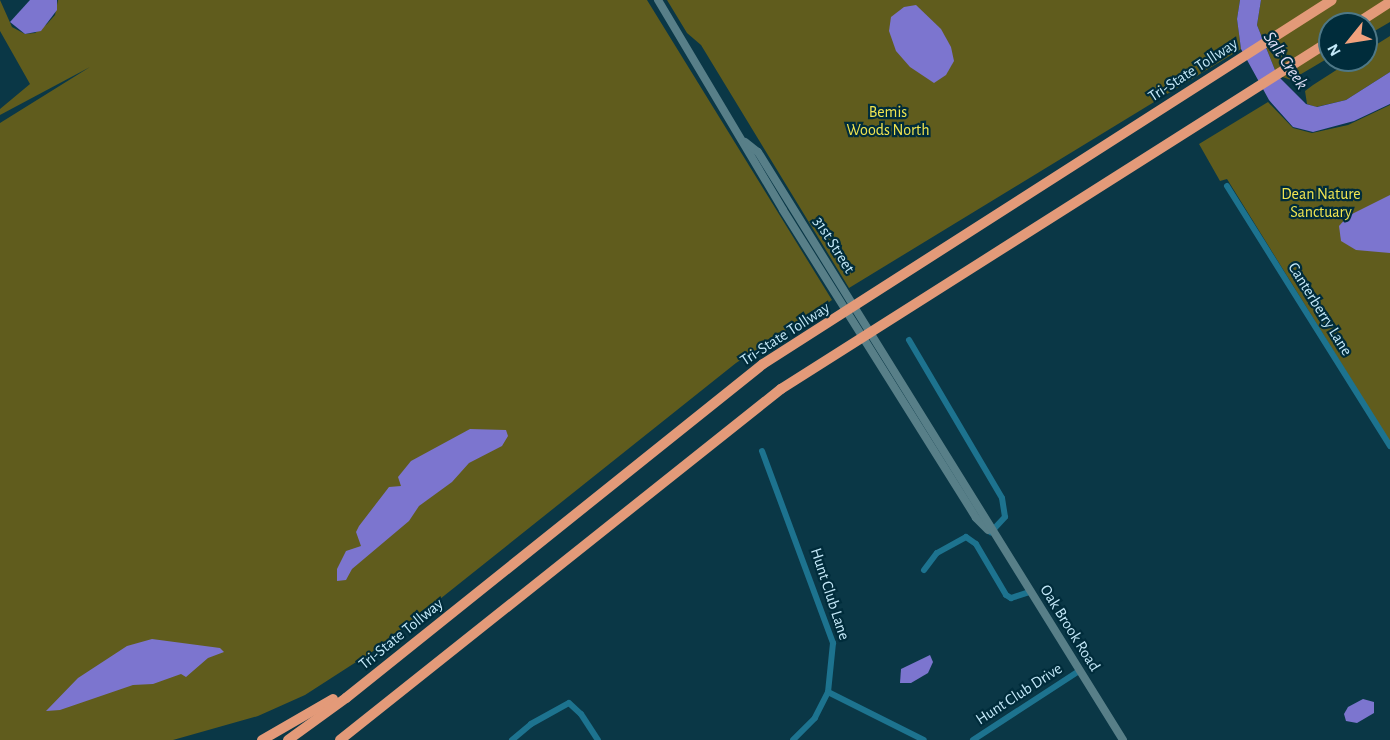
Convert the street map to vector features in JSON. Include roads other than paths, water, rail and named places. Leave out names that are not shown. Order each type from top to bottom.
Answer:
[{"type":"highway","name":"Tri-State Tollway","points":[[288,740],[396,657],[763,364],[1332,0]]},
{"type":"highway","points":[[1375,12],[1390,2]]},
{"type":"highway","points":[[340,740],[781,389],[1318,48]]},
{"type":"highway","points":[[262,740],[396,657]]},
{"type":"main road","name":"31st Street","points":[[658,0],[745,142],[750,157],[829,274],[888,369]]},
{"type":"main road","name":"Oak Brook Road","points":[[888,369],[984,513],[991,532],[1123,740]]},
{"type":"street","name":"Canterberry Lane","points":[[1227,186],[1390,446]]},
{"type":"street","points":[[909,340],[1002,498],[1005,517],[991,532]]},
{"type":"street","name":"Hunt Club Lane","points":[[762,451],[831,631],[834,661],[828,692],[815,718],[793,740]]},
{"type":"street","points":[[924,570],[937,553],[966,537],[976,544],[1006,595],[1011,598],[1029,592]]},
{"type":"street","name":"Hunt Club Drive","points":[[973,740],[1079,671]]},
{"type":"street","points":[[828,692],[924,740]]},
{"type":"street","points":[[512,740],[531,724],[569,703],[581,714],[598,740]]},
{"type":"water label","name":"Salt Creek","points":[[1285,61]]},
{"type":"park label","name":"Bemis Woods North","points":[[888,121]]},
{"type":"park label","name":"Dean Nature Sanctuary","points":[[1321,203]]}]
